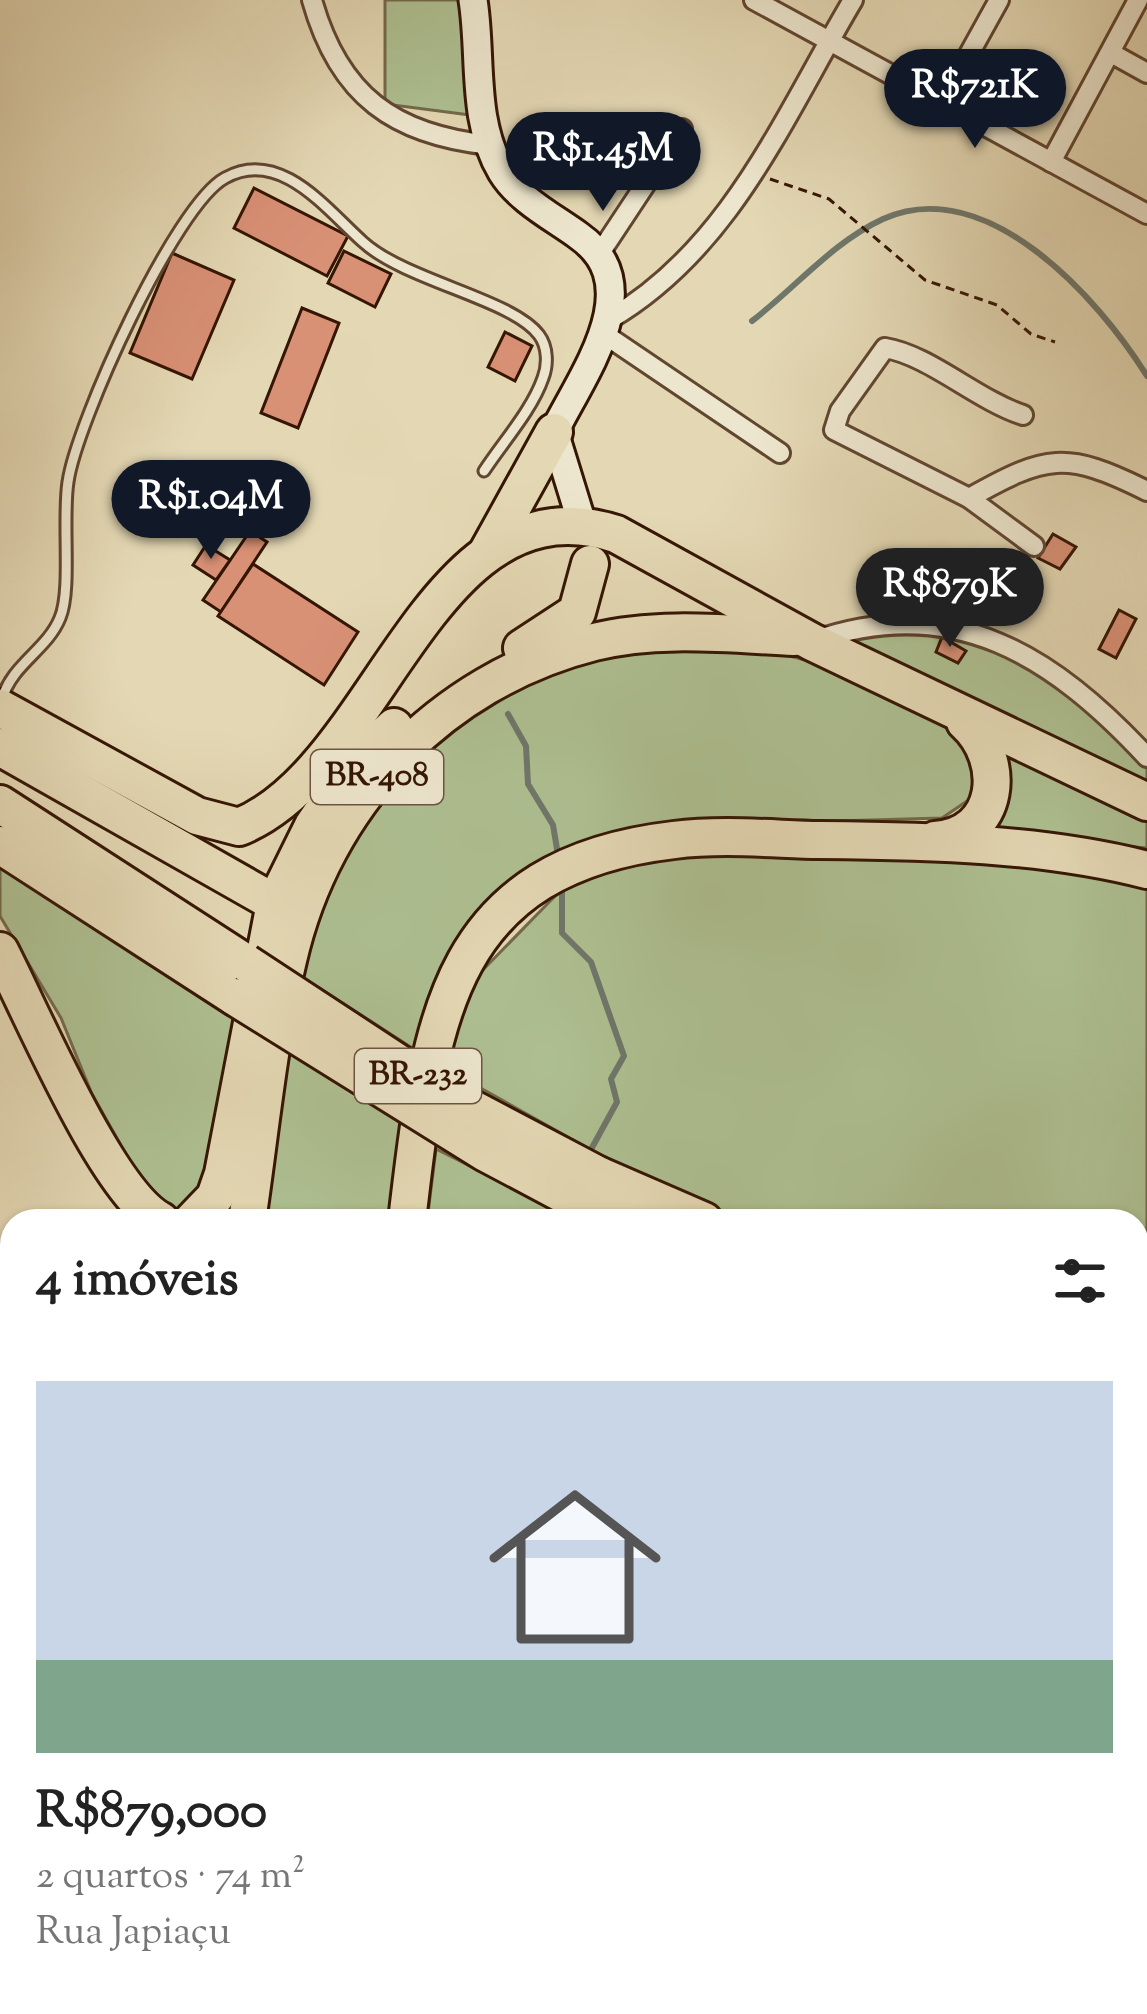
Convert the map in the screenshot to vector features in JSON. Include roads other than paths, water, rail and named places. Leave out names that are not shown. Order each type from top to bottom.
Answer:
[{"type":"highway","points":[[487,553],[554,432]]},
{"type":"highway","points":[[576,648],[592,619],[590,564],[582,523]]},
{"type":"highway","points":[[0,708],[197,816],[239,826],[270,810],[310,771],[451,584],[487,553],[559,524],[582,523],[616,534],[808,640]]},
{"type":"highway","points":[[203,1209],[224,1174],[275,903],[313,826],[358,760],[418,706],[469,671],[565,625],[584,595],[590,564]]},
{"type":"highway","name":"BR-408","points":[[249,1209],[287,961],[319,869],[353,808],[397,752],[483,687],[576,648],[662,634],[808,640],[1147,802]]},
{"type":"highway","points":[[918,841],[950,839],[968,830],[992,797],[995,776],[982,737],[943,706]]},
{"type":"highway","points":[[0,747],[275,903]]},
{"type":"highway","name":"BR-232","points":[[0,804],[484,1152],[661,1209]]},
{"type":"highway","points":[[409,1209],[434,1050],[451,992],[472,946],[526,886],[612,850],[713,837],[918,841],[1051,853],[1147,870]]},
{"type":"highway","name":"BR-232","points":[[0,845],[240,980]]},
{"type":"highway","points":[[0,951],[70,1092],[131,1194],[148,1209]]},
{"type":"highway","points":[[70,1092],[114,1209]]},
{"type":"highway","name":"BR-232","points":[[590,1189],[609,1209]]},
{"type":"street","points":[[313,0],[318,21],[371,103],[414,131],[490,145]]},
{"type":"street","points":[[473,0],[481,107],[490,145],[503,174],[526,198],[600,253],[609,271],[607,327]]},
{"type":"street","points":[[754,0],[1147,214]]},
{"type":"street","points":[[582,523],[554,432],[607,327],[674,273],[756,175],[853,0]]},
{"type":"street","points":[[942,103],[999,0]]},
{"type":"street","points":[[1052,162],[1138,0]]},
{"type":"street","points":[[1111,53],[1147,73]]},
{"type":"street","points":[[600,253],[682,129]]},
{"type":"street","points":[[607,327],[780,453]]},
{"type":"street","points":[[1023,415],[987,403],[909,356],[885,348],[840,411],[834,430],[969,498],[1034,546]]},
{"type":"street","points":[[969,498],[1041,460],[1074,464],[1147,491]]},
{"type":"street","points":[[808,640],[865,626],[899,624],[992,638],[1078,689],[1147,757]]},
{"type":"lane","points":[[0,708],[14,673],[62,614],[68,480],[82,430],[177,230],[227,176],[256,170],[282,176],[319,196],[386,258],[514,316],[541,336],[547,358],[542,381],[484,471]]},
{"type":"waterway","points":[[752,321],[831,253],[883,219],[922,209],[961,213],[999,227],[1069,279],[1126,344],[1147,376]]},
{"type":"waterway","points":[[508,714],[526,746],[528,784],[553,825],[559,861]]},
{"type":"waterway","points":[[562,886],[562,933],[591,962],[624,1056],[611,1079],[617,1102],[588,1155]]}]
